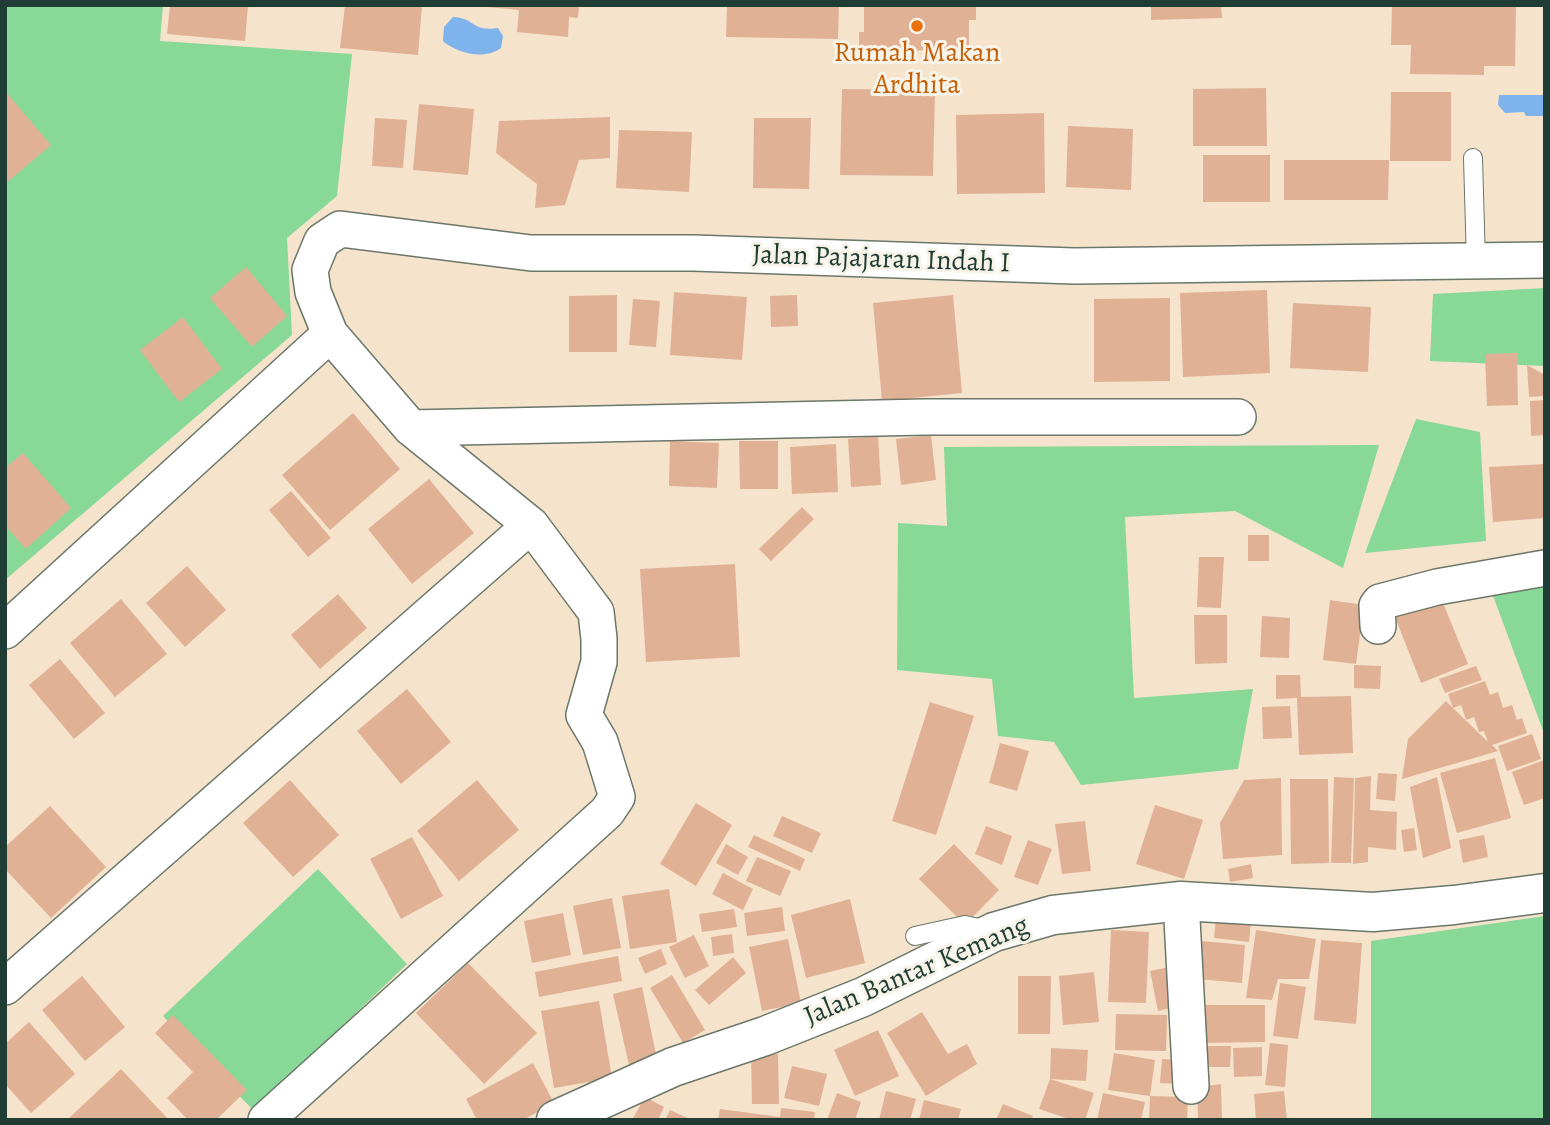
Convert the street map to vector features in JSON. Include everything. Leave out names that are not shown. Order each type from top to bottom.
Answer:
[{"type":"street","name":"Jalan Pajajaran Indah I","points":[[266,1120],[607,812],[617,797],[600,742],[584,715],[599,662],[596,612],[531,525],[411,428],[330,334],[313,292],[310,270],[322,241],[340,229],[531,253],[693,253],[1074,266],[1476,263],[1545,260]]},
{"type":"street","points":[[5,631],[330,334]]},
{"type":"street","points":[[411,428],[911,417],[1238,417]]},
{"type":"street","points":[[5,986],[531,525]]},
{"type":"street","points":[[1377,626],[1377,606],[1380,601],[1437,587],[1545,568]]},
{"type":"street","name":"Jalan Bantar Kemang","points":[[556,1120],[673,1067],[752,1041],[863,997],[994,932],[1053,915],[1181,901],[1373,912],[1545,893]]},
{"type":"street","points":[[1181,901],[1191,1086]]},
{"type":"lane","points":[[1473,158],[1476,263]]},
{"type":"lane","points":[[915,936],[965,925],[994,932]]},
{"type":"green space","points":[[5,5],[163,5],[160,41],[352,54],[337,196],[287,238],[292,335],[5,580]]},
{"type":"green space","points":[[1545,288],[1545,366],[1430,361],[1433,294]]},
{"type":"green space","points":[[1416,419],[1480,432],[1486,541],[1365,553]]},
{"type":"green space","points":[[1379,445],[1343,568],[1235,511],[1125,517],[1134,698],[1253,689],[1238,769],[1081,785],[1054,742],[998,736],[992,679],[897,670],[898,523],[947,526],[944,447]]},
{"type":"green space","points":[[1545,583],[1545,736],[1492,593]]},
{"type":"green space","points":[[318,869],[407,964],[254,1111],[163,1016]]},
{"type":"green space","points":[[1545,916],[1545,1120],[1371,1120],[1371,941]]},
{"type":"water","points":[[453,17],[478,27],[498,28],[503,36],[501,48],[487,54],[472,54],[449,46],[443,41],[444,27]]},
{"type":"water","points":[[1499,95],[1545,95],[1545,116],[1526,116],[1524,112],[1505,113],[1498,105]]},
{"type":"building","points":[[170,5],[248,5],[245,41],[167,34]]},
{"type":"building","points":[[345,5],[422,5],[418,55],[340,48]]},
{"type":"building","points":[[487,5],[579,5],[578,18],[569,17],[568,37],[517,32],[519,10]]},
{"type":"building","points":[[727,5],[839,5],[838,39],[726,37]]},
{"type":"building","name":"Rumah Makan Ardhita","points":[[864,5],[976,5],[976,20],[969,20],[969,50],[859,51],[859,32],[864,32]]},
{"type":"building","points":[[1151,5],[1221,5],[1222,18],[1151,20]]},
{"type":"building","points":[[1392,5],[1516,5],[1515,66],[1484,66],[1484,75],[1410,74],[1411,45],[1391,45]]},
{"type":"building","points":[[1266,88],[1267,146],[1193,146],[1193,89]]},
{"type":"building","points":[[842,89],[935,90],[933,176],[840,175]]},
{"type":"building","points":[[5,91],[51,145],[5,184]]},
{"type":"building","points":[[1391,92],[1451,92],[1451,161],[1390,161]]},
{"type":"building","points":[[419,104],[474,109],[468,175],[413,170]]},
{"type":"building","points":[[1044,113],[1045,193],[957,194],[956,115]]},
{"type":"building","points":[[610,117],[610,158],[579,160],[565,205],[535,208],[537,184],[496,153],[499,121]]},
{"type":"building","points":[[375,118],[407,120],[403,168],[372,166]]},
{"type":"building","points":[[754,118],[811,118],[809,189],[753,188]]},
{"type":"building","points":[[1068,126],[1133,129],[1131,190],[1066,187]]},
{"type":"building","points":[[619,130],[692,132],[689,192],[616,188]]},
{"type":"building","points":[[1203,155],[1270,155],[1270,202],[1203,202]]},
{"type":"building","points":[[1284,160],[1389,160],[1388,200],[1284,200]]},
{"type":"building","points":[[246,267],[287,316],[252,347],[210,298]]},
{"type":"building","points":[[1267,290],[1270,373],[1183,377],[1180,293]]},
{"type":"building","points":[[674,292],[747,297],[742,360],[670,355]]},
{"type":"building","points":[[617,295],[617,352],[569,352],[569,296]]},
{"type":"building","points":[[797,295],[798,326],[771,327],[770,296]]},
{"type":"building","points":[[953,295],[962,393],[882,401],[873,303]]},
{"type":"building","points":[[1170,298],[1170,381],[1094,382],[1094,299]]},
{"type":"building","points":[[633,299],[660,301],[656,347],[629,345]]},
{"type":"building","points":[[1293,303],[1371,307],[1368,372],[1290,368]]},
{"type":"building","points":[[183,317],[222,369],[179,402],[140,350]]},
{"type":"building","points":[[1517,353],[1518,405],[1487,406],[1485,354]]},
{"type":"building","points":[[1527,365],[1545,375],[1545,396],[1529,397]]},
{"type":"building","points":[[1545,400],[1545,435],[1531,436],[1530,401]]},
{"type":"building","points":[[353,413],[400,469],[330,530],[282,475]]},
{"type":"building","points":[[931,435],[936,480],[901,485],[896,439]]},
{"type":"building","points":[[878,436],[881,485],[851,487],[848,439]]},
{"type":"building","points":[[670,441],[719,443],[717,488],[669,486]]},
{"type":"building","points":[[739,441],[778,441],[778,489],[740,489]]},
{"type":"building","points":[[836,444],[838,492],[792,494],[790,447]]},
{"type":"building","points":[[23,453],[71,508],[26,549],[5,525],[5,468]]},
{"type":"building","points":[[1545,464],[1545,518],[1493,522],[1489,467]]},
{"type":"building","points":[[429,479],[474,533],[412,584],[368,529]]},
{"type":"building","points":[[291,491],[331,538],[308,557],[269,510]]},
{"type":"building","points":[[802,507],[814,519],[771,561],[759,549]]},
{"type":"building","points":[[1248,535],[1269,535],[1269,561],[1248,561]]},
{"type":"building","points":[[1199,557],[1224,557],[1221,608],[1197,607]]},
{"type":"building","points":[[735,564],[740,657],[646,662],[640,569]]},
{"type":"building","points":[[187,566],[226,610],[185,647],[146,603]]},
{"type":"building","points":[[338,594],[367,628],[320,669],[291,635]]},
{"type":"building","points":[[1441,598],[1468,664],[1421,683],[1395,617]]},
{"type":"building","points":[[121,599],[167,654],[115,697],[70,643]]},
{"type":"building","points":[[1330,600],[1364,605],[1356,664],[1323,660]]},
{"type":"building","points":[[1194,615],[1227,615],[1227,663],[1195,664]]},
{"type":"building","points":[[1262,616],[1290,618],[1289,658],[1260,657]]},
{"type":"building","points":[[60,659],[105,713],[74,739],[29,685]]},
{"type":"building","points":[[1354,665],[1381,666],[1380,689],[1354,688]]},
{"type":"building","points":[[1476,666],[1482,680],[1445,693],[1439,679]]},
{"type":"building","points":[[1276,675],[1300,675],[1301,697],[1351,696],[1353,753],[1299,755],[1297,698],[1276,699]]},
{"type":"building","points":[[1485,681],[1490,695],[1498,692],[1503,708],[1512,705],[1517,720],[1522,718],[1527,733],[1492,745],[1498,751],[1402,779],[1408,739],[1446,701],[1453,708],[1448,694]],"holes":[[[1461,705],[1466,720],[1474,717],[1479,732],[1484,731],[1488,742],[1453,708]]]},
{"type":"building","points":[[407,689],[451,742],[401,784],[357,731]]},
{"type":"building","points":[[930,702],[974,716],[936,835],[892,821]]},
{"type":"building","points":[[1290,706],[1292,738],[1263,739],[1262,707]]},
{"type":"building","points":[[1532,734],[1541,759],[1507,771],[1498,746]]},
{"type":"building","points":[[1000,743],[1029,751],[1017,791],[989,783]]},
{"type":"building","points":[[1495,758],[1511,818],[1457,833],[1440,773]]},
{"type":"building","points":[[1544,760],[1545,798],[1524,805],[1512,772]]},
{"type":"building","points":[[1378,773],[1397,774],[1395,801],[1376,799]]},
{"type":"building","points":[[1371,776],[1370,810],[1397,812],[1396,850],[1368,847],[1368,862],[1353,864],[1355,778]]},
{"type":"building","points":[[1334,777],[1354,778],[1351,863],[1331,863]]},
{"type":"building","points":[[1437,777],[1451,848],[1423,858],[1410,787]]},
{"type":"building","points":[[1281,778],[1282,855],[1223,859],[1220,823],[1244,780]]},
{"type":"building","points":[[1290,779],[1328,779],[1329,863],[1291,864]]},
{"type":"building","points":[[290,780],[339,835],[293,877],[243,823]]},
{"type":"building","points":[[477,780],[519,830],[459,881],[417,831]]},
{"type":"building","points":[[696,803],[732,825],[696,886],[660,864]]},
{"type":"building","points":[[1155,805],[1203,820],[1184,879],[1136,864]]},
{"type":"building","points":[[50,806],[106,867],[51,918],[5,869],[5,847]]},
{"type":"building","points":[[782,816],[821,833],[812,853],[773,836]]},
{"type":"building","points":[[1085,821],[1091,871],[1062,874],[1055,824]]},
{"type":"building","points":[[986,826],[1012,836],[1002,865],[975,854]]},
{"type":"building","points":[[1414,828],[1417,850],[1404,852],[1401,830]]},
{"type":"building","points":[[754,835],[805,859],[800,871],[748,847]]},
{"type":"building","points":[[1484,835],[1488,857],[1463,863],[1459,840]]},
{"type":"building","points":[[412,837],[443,896],[401,919],[370,859]]},
{"type":"building","points":[[1028,840],[1052,849],[1038,885],[1014,877]]},
{"type":"building","points":[[726,844],[748,857],[738,875],[716,863]]},
{"type":"building","points":[[954,844],[999,890],[965,925],[919,879]]},
{"type":"building","points":[[757,857],[791,871],[780,896],[746,881]]},
{"type":"building","points":[[1251,864],[1253,878],[1230,882],[1228,869]]},
{"type":"building","points":[[723,873],[753,889],[743,910],[712,894]]},
{"type":"building","points":[[669,889],[677,942],[630,949],[622,896]]},
{"type":"building","points":[[612,898],[621,948],[583,955],[573,906]]},
{"type":"building","points":[[850,899],[865,963],[806,978],[791,915]]},
{"type":"building","points":[[782,907],[785,931],[747,936],[744,913]]},
{"type":"building","points":[[734,909],[737,927],[702,932],[699,914]]},
{"type":"building","points":[[563,913],[571,955],[532,963],[524,921]]},
{"type":"building","points":[[1216,918],[1251,921],[1249,942],[1214,938]]},
{"type":"building","points":[[1111,930],[1149,932],[1146,1003],[1108,1002]]},
{"type":"building","points":[[1256,930],[1316,939],[1309,979],[1278,979],[1272,1000],[1246,998]]},
{"type":"building","points":[[732,934],[734,953],[713,956],[711,937]]},
{"type":"building","points":[[694,935],[709,966],[685,978],[669,947]]},
{"type":"building","points":[[788,939],[801,1003],[762,1011],[749,947]]},
{"type":"building","points":[[1191,940],[1245,945],[1242,983],[1188,978]]},
{"type":"building","points":[[1321,940],[1362,943],[1356,1024],[1314,1020]]},
{"type":"building","points":[[661,949],[667,964],[645,974],[638,958]]},
{"type":"building","points":[[618,956],[622,981],[539,997],[535,972]]},
{"type":"building","points":[[733,957],[746,973],[709,1005],[695,990]]},
{"type":"building","points":[[468,963],[537,1033],[484,1084],[416,1013]]},
{"type":"building","points":[[1175,966],[1183,1005],[1158,1011],[1150,971]]},
{"type":"building","points":[[1094,972],[1099,1022],[1063,1025],[1059,976]]},
{"type":"building","points":[[672,975],[705,1030],[683,1043],[650,988]]},
{"type":"building","points":[[82,976],[125,1027],[85,1061],[42,1010]]},
{"type":"building","points":[[1018,976],[1051,976],[1050,1034],[1018,1034]]},
{"type":"building","points":[[1280,983],[1306,987],[1298,1039],[1273,1036]]},
{"type":"building","points":[[642,987],[657,1059],[629,1065],[613,994]]},
{"type":"building","points":[[599,1001],[612,1078],[554,1088],[541,1011]]},
{"type":"building","points":[[1202,1005],[1265,1005],[1265,1042],[1201,1043]]},
{"type":"building","points":[[922,1012],[948,1054],[967,1044],[977,1064],[926,1096],[887,1033]]},
{"type":"building","points":[[1116,1014],[1167,1015],[1166,1051],[1115,1050]]},
{"type":"building","points":[[173,1015],[247,1090],[216,1120],[188,1120],[167,1098],[193,1072],[155,1033]]},
{"type":"building","points":[[29,1022],[75,1074],[31,1113],[5,1084],[5,1044]]},
{"type":"building","points":[[878,1030],[899,1076],[855,1096],[834,1050]]},
{"type":"building","points":[[1270,1043],[1288,1045],[1285,1087],[1265,1085]]},
{"type":"building","points":[[1202,1046],[1231,1046],[1230,1067],[1202,1067]]},
{"type":"building","points":[[1262,1047],[1262,1076],[1234,1077],[1233,1048]]},
{"type":"building","points":[[1051,1048],[1088,1050],[1086,1081],[1050,1079]]},
{"type":"building","points":[[1114,1053],[1155,1060],[1150,1096],[1108,1090]]},
{"type":"building","points":[[751,1054],[778,1054],[779,1104],[752,1104]]},
{"type":"building","points":[[1162,1059],[1183,1060],[1181,1084],[1160,1083]]},
{"type":"building","points":[[533,1063],[554,1103],[523,1120],[477,1120],[466,1099]]},
{"type":"building","points":[[792,1066],[827,1074],[819,1106],[784,1098]]},
{"type":"building","points":[[121,1069],[169,1120],[67,1120]]},
{"type":"building","points":[[1050,1079],[1094,1093],[1085,1120],[1072,1120],[1039,1109]]},
{"type":"building","points":[[1221,1084],[1222,1120],[1198,1120],[1197,1087]]},
{"type":"building","points":[[886,1091],[916,1099],[910,1120],[879,1120]]},
{"type":"building","points":[[1284,1091],[1287,1120],[1256,1120],[1254,1094]]},
{"type":"building","points":[[837,1093],[861,1102],[855,1120],[827,1120]]},
{"type":"building","points":[[1103,1093],[1145,1102],[1141,1120],[1097,1120]]},
{"type":"building","points":[[1150,1096],[1188,1097],[1187,1120],[1149,1120]]},
{"type":"building","points":[[645,1097],[664,1107],[658,1120],[632,1120]]},
{"type":"building","points":[[924,1100],[961,1109],[958,1120],[919,1120]]},
{"type":"building","points":[[1003,1104],[1033,1116],[1031,1120],[996,1120]]},
{"type":"building","points":[[781,1108],[815,1112],[814,1120],[718,1120],[720,1109],[780,1117]]},
{"type":"building","points":[[670,1110],[692,1120],[665,1120]]},
{"type":"place","name":"Rumah Makan Ardhita","points":[[917,26]]}]
